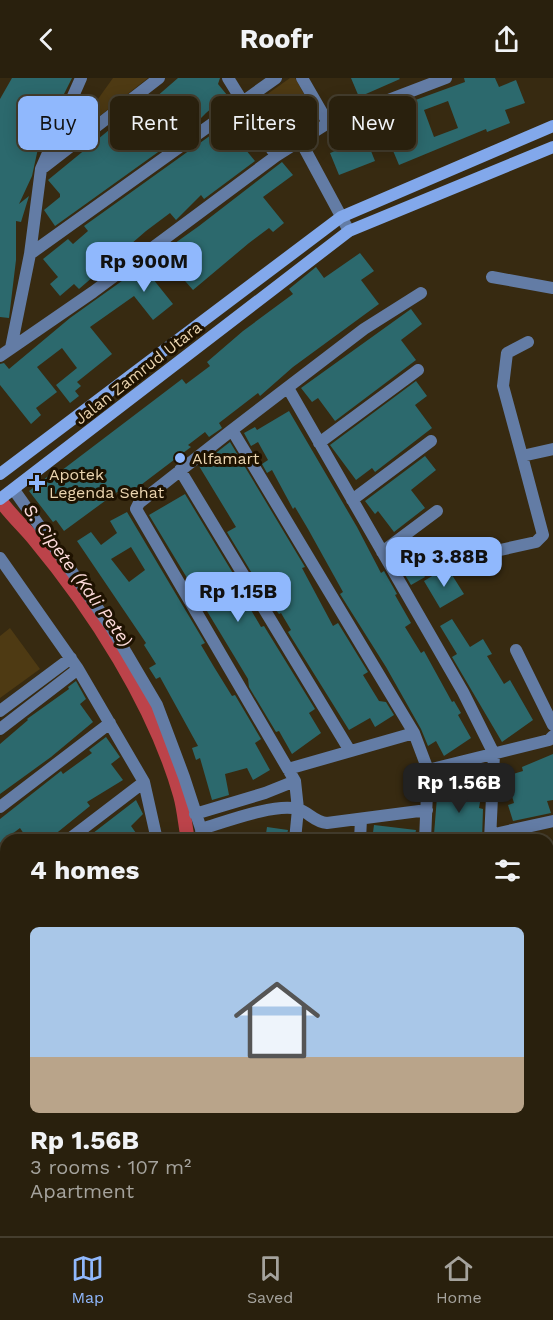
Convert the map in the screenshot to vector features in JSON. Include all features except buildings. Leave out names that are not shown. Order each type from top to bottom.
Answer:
[{"type":"street","points":[[12,348],[30,254],[41,170],[81,78]]},
{"type":"street","points":[[41,170],[159,78]]},
{"type":"street","points":[[228,78],[239,96]]},
{"type":"street","points":[[249,96],[276,78]]},
{"type":"street","points":[[302,78],[328,123]]},
{"type":"street","points":[[317,131],[328,123],[439,79]]},
{"type":"street","points":[[30,254],[211,123]]},
{"type":"street","name":"Jalan Zamrud Utara","points":[[0,474],[341,217],[483,154],[553,126]]},
{"type":"street","name":"Jalan Zamrud Utara","points":[[7,494],[349,231],[553,147]]},
{"type":"street","points":[[272,150],[276,156]]},
{"type":"street","points":[[0,356],[93,292],[287,150]]},
{"type":"street","points":[[305,150],[349,231]]},
{"type":"street","points":[[483,154],[491,172]]},
{"type":"street","points":[[492,277],[553,288]]},
{"type":"street","points":[[296,834],[298,809],[295,781],[137,516],[136,509],[139,503],[180,470],[370,325],[421,294]]},
{"type":"street","points":[[491,552],[536,542],[543,535],[503,386],[507,353],[528,342]]},
{"type":"street","points":[[319,443],[418,370]]},
{"type":"street","points":[[288,388],[463,692],[494,754],[490,834]]},
{"type":"street","points":[[232,430],[414,733],[428,770],[425,834]]},
{"type":"street","points":[[352,500],[431,441]]},
{"type":"street","points":[[522,456],[553,449]]},
{"type":"street","points":[[180,470],[350,752]]},
{"type":"street","points":[[7,494],[111,627],[157,705],[201,834]]},
{"type":"street","points":[[382,552],[437,511]]},
{"type":"street","points":[[0,558],[71,658],[144,782],[156,834]]},
{"type":"street","points":[[516,650],[553,725]]},
{"type":"street","points":[[0,711],[71,658]]},
{"type":"street","points":[[0,729],[78,669]]},
{"type":"street","points":[[0,807],[110,723]]},
{"type":"street","points":[[288,769],[414,733]]},
{"type":"street","points":[[428,770],[549,740],[553,736]]},
{"type":"street","points":[[195,814],[265,793],[295,781]]},
{"type":"street","points":[[76,834],[144,782]]},
{"type":"street","points":[[204,834],[275,809],[298,809],[317,822],[427,810]]},
{"type":"street","points":[[360,834],[361,819]]},
{"type":"street","points":[[502,834],[553,821]]},
{"type":"shaded area","points":[[113,78],[148,78],[125,96],[110,96],[110,108],[98,117],[98,99]]},
{"type":"shaded area","points":[[290,78],[295,78],[305,96],[265,96]]},
{"type":"shaded area","points":[[10,628],[40,669],[0,698],[0,636]]},
{"type":"waterway","name":"S. Cipete (Kali Pete)","points":[[0,500],[78,596],[119,659],[138,693],[169,761],[181,800],[187,834]]},
{"type":"place","name":"Alfamart","points":[[180,458]]},
{"type":"place","name":"Apotek Legenda Sehat","points":[[37,483]]}]
